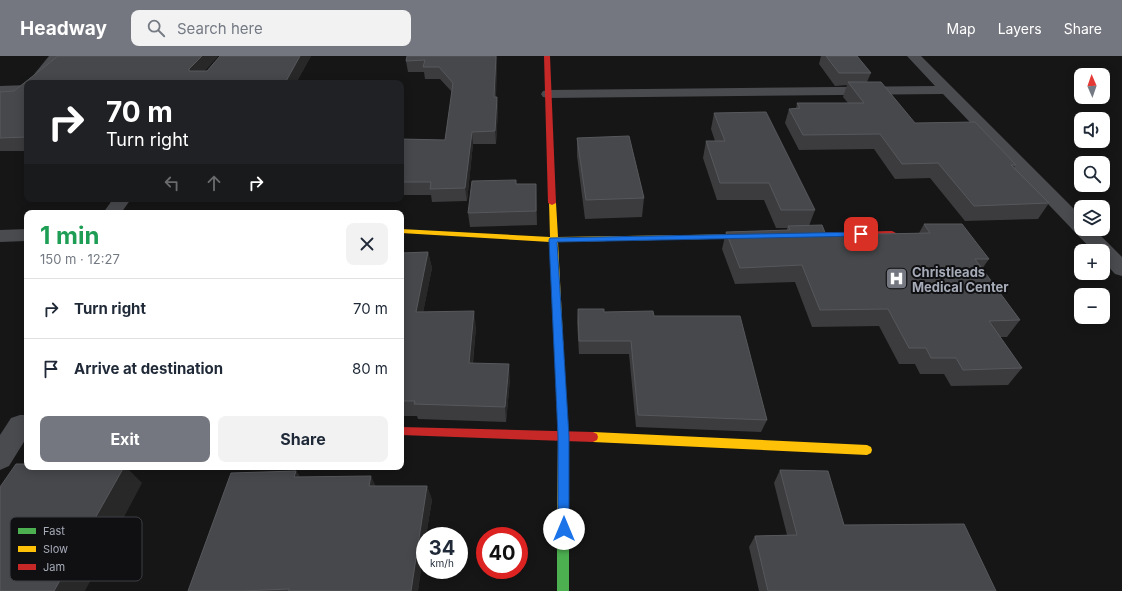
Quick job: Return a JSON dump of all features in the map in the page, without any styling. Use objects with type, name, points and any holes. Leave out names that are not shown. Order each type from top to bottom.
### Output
[{"type":"street","points":[[36,80],[56,56]]},
{"type":"street","points":[[547,56],[553,240],[564,436],[564,591]]},
{"type":"street","points":[[914,56],[1074,220]]},
{"type":"street","points":[[0,90],[24,90]]},
{"type":"street","points":[[548,94],[947,90]]},
{"type":"street","points":[[404,232],[553,240],[766,236]]},
{"type":"street","points":[[789,235],[892,233]]},
{"type":"street","points":[[0,236],[24,235]]},
{"type":"street","points":[[1090,236],[1122,269]]},
{"type":"street","points":[[0,458],[24,422]]},
{"type":"street","points":[[404,431],[564,436],[866,450]]},
{"type":"building","points":[[58,56],[202,56],[189,69],[189,71],[207,71],[220,56],[300,56],[287,80],[28,80]]},
{"type":"building","points":[[407,56],[496,56],[494,97],[497,97],[495,131],[472,132],[465,188],[430,189],[431,182],[404,182],[404,139],[445,140],[453,83],[439,67],[423,67],[425,60],[406,61]]},
{"type":"building","points":[[826,56],[857,56],[871,73],[839,73]]},
{"type":"building","points":[[848,82],[881,82],[915,123],[975,122],[1016,165],[1011,165],[1049,203],[974,206],[938,163],[902,164],[880,134],[803,135],[789,109],[800,108],[797,103],[864,103]]},
{"type":"building","points":[[24,83],[24,137],[0,138],[0,92],[14,91]]},
{"type":"building","points":[[766,112],[815,210],[781,210],[769,183],[720,183],[706,141],[725,141],[714,113]]},
{"type":"building","points":[[629,136],[644,198],[586,200],[577,138]]},
{"type":"building","points":[[516,180],[516,184],[536,184],[536,211],[468,213],[472,181]]},
{"type":"building","points":[[924,224],[962,224],[989,259],[975,259],[1020,320],[989,321],[1022,368],[963,370],[956,358],[931,358],[926,348],[909,348],[888,309],[820,310],[802,265],[740,268],[726,232],[790,230],[788,226],[822,225],[826,235],[930,233]]},
{"type":"building","points":[[428,252],[416,312],[474,311],[469,363],[509,364],[505,407],[414,404],[415,401],[404,401],[404,253]]},
{"type":"building","points":[[578,309],[604,309],[604,312],[653,311],[654,316],[740,316],[767,420],[638,415],[631,341],[579,341]]},
{"type":"building","points":[[16,464],[24,464],[24,470],[122,470],[96,517],[10,517],[10,581],[60,581],[54,591],[0,591],[0,487]]},
{"type":"building","points":[[780,470],[828,471],[844,525],[964,524],[996,591],[768,591],[755,536],[797,535]]},
{"type":"building","points":[[296,471],[294,477],[371,476],[369,486],[427,486],[421,527],[416,527],[416,558],[411,591],[289,591],[289,589],[188,591],[231,473]]},
{"type":"traffic: fast","points":[[563,529],[563,591]]},
{"type":"traffic: slow","points":[[552,203],[563,436],[563,529]]},
{"type":"traffic: slow","points":[[404,231],[553,240],[756,236]]},
{"type":"traffic: slow","points":[[593,437],[867,450]]},
{"type":"traffic: jam","points":[[547,56],[552,203]]},
{"type":"traffic: jam","points":[[796,235],[892,233]]},
{"type":"traffic: jam","points":[[404,431],[593,437]]},
{"type":"place","name":"Christleads Medical Center","points":[[896,279]]},
{"type":"route","points":[[564,529],[564,436],[553,240],[861,234]]}]
